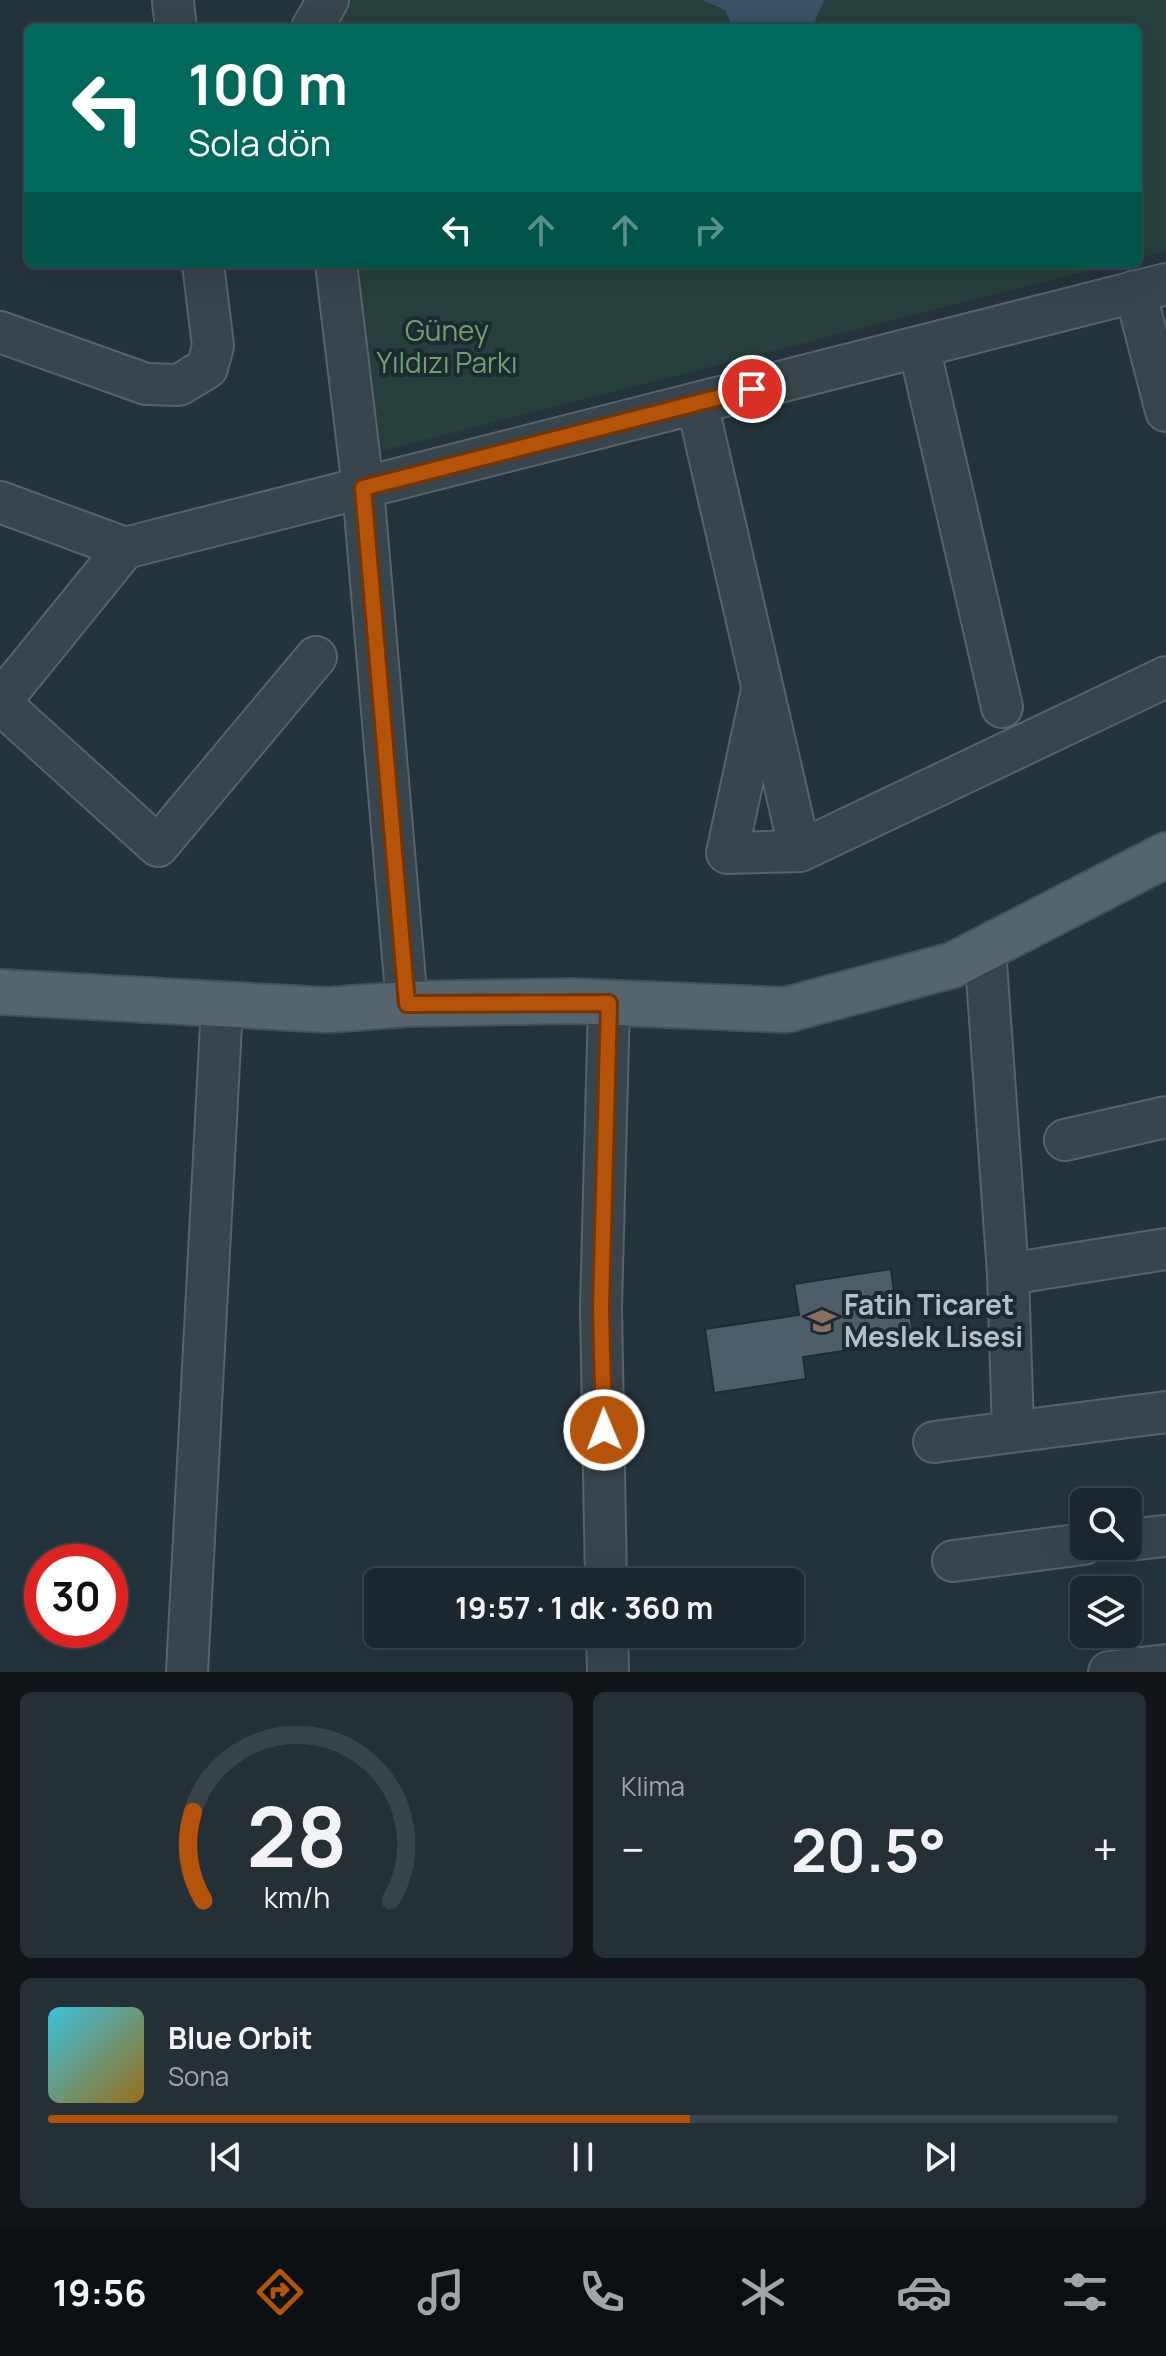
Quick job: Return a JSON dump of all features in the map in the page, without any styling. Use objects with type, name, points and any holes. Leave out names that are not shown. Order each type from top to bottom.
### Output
[{"type":"main road","points":[[0,992],[328,1010],[407,1004],[609,1003],[786,1010],[953,965],[1166,855]]},
{"type":"street","points":[[314,24],[328,0]]},
{"type":"street","points":[[0,332],[146,384],[179,385],[207,368],[213,346],[203,268]]},
{"type":"street","points":[[336,268],[363,488],[407,1004]]},
{"type":"street","points":[[0,502],[125,548],[1151,288],[1166,411]]},
{"type":"street","points":[[919,347],[1002,707],[949,781]]},
{"type":"street","points":[[697,403],[800,851]]},
{"type":"street","points":[[125,548],[0,702],[158,846],[316,657]]},
{"type":"street","points":[[762,690],[727,853],[800,851],[1166,677]]},
{"type":"street","points":[[1002,707],[1057,729]]},
{"type":"street","points":[[985,949],[1008,1274],[1013,1431]]},
{"type":"street","points":[[606,1568],[601,1308],[609,1003]]},
{"type":"street","points":[[187,1672],[222,1005]]},
{"type":"street","points":[[1065,1140],[1166,1117]]},
{"type":"street","points":[[1008,1274],[1166,1249]]},
{"type":"street","points":[[934,1442],[1166,1412]]},
{"type":"street","points":[[1142,1539],[1166,1536]]},
{"type":"street","points":[[953,1561],[1070,1546]]},
{"type":"street","points":[[607,1648],[608,1672]]},
{"type":"street","points":[[1109,1672],[1166,1665]]},
{"type":"green space","points":[[328,0],[1166,0],[1166,251],[1142,257],[1142,24],[314,24]]},
{"type":"green space","name":"Güney Yıldızı Parkı","points":[[345,268],[1097,268],[373,453]]},
{"type":"water","points":[[702,0],[824,0],[814,24],[732,24],[725,10]]},
{"type":"building","points":[[891,1269],[895,1301],[908,1299],[914,1340],[803,1357],[806,1379],[714,1393],[705,1329],[799,1315],[794,1284]]},
{"type":"place","name":"Fatih Ticaret Meslek Lisesi","points":[[822,1321]]},
{"type":"route","points":[[604,1430],[601,1308],[609,1003],[407,1004],[363,488],[752,389]]}]
